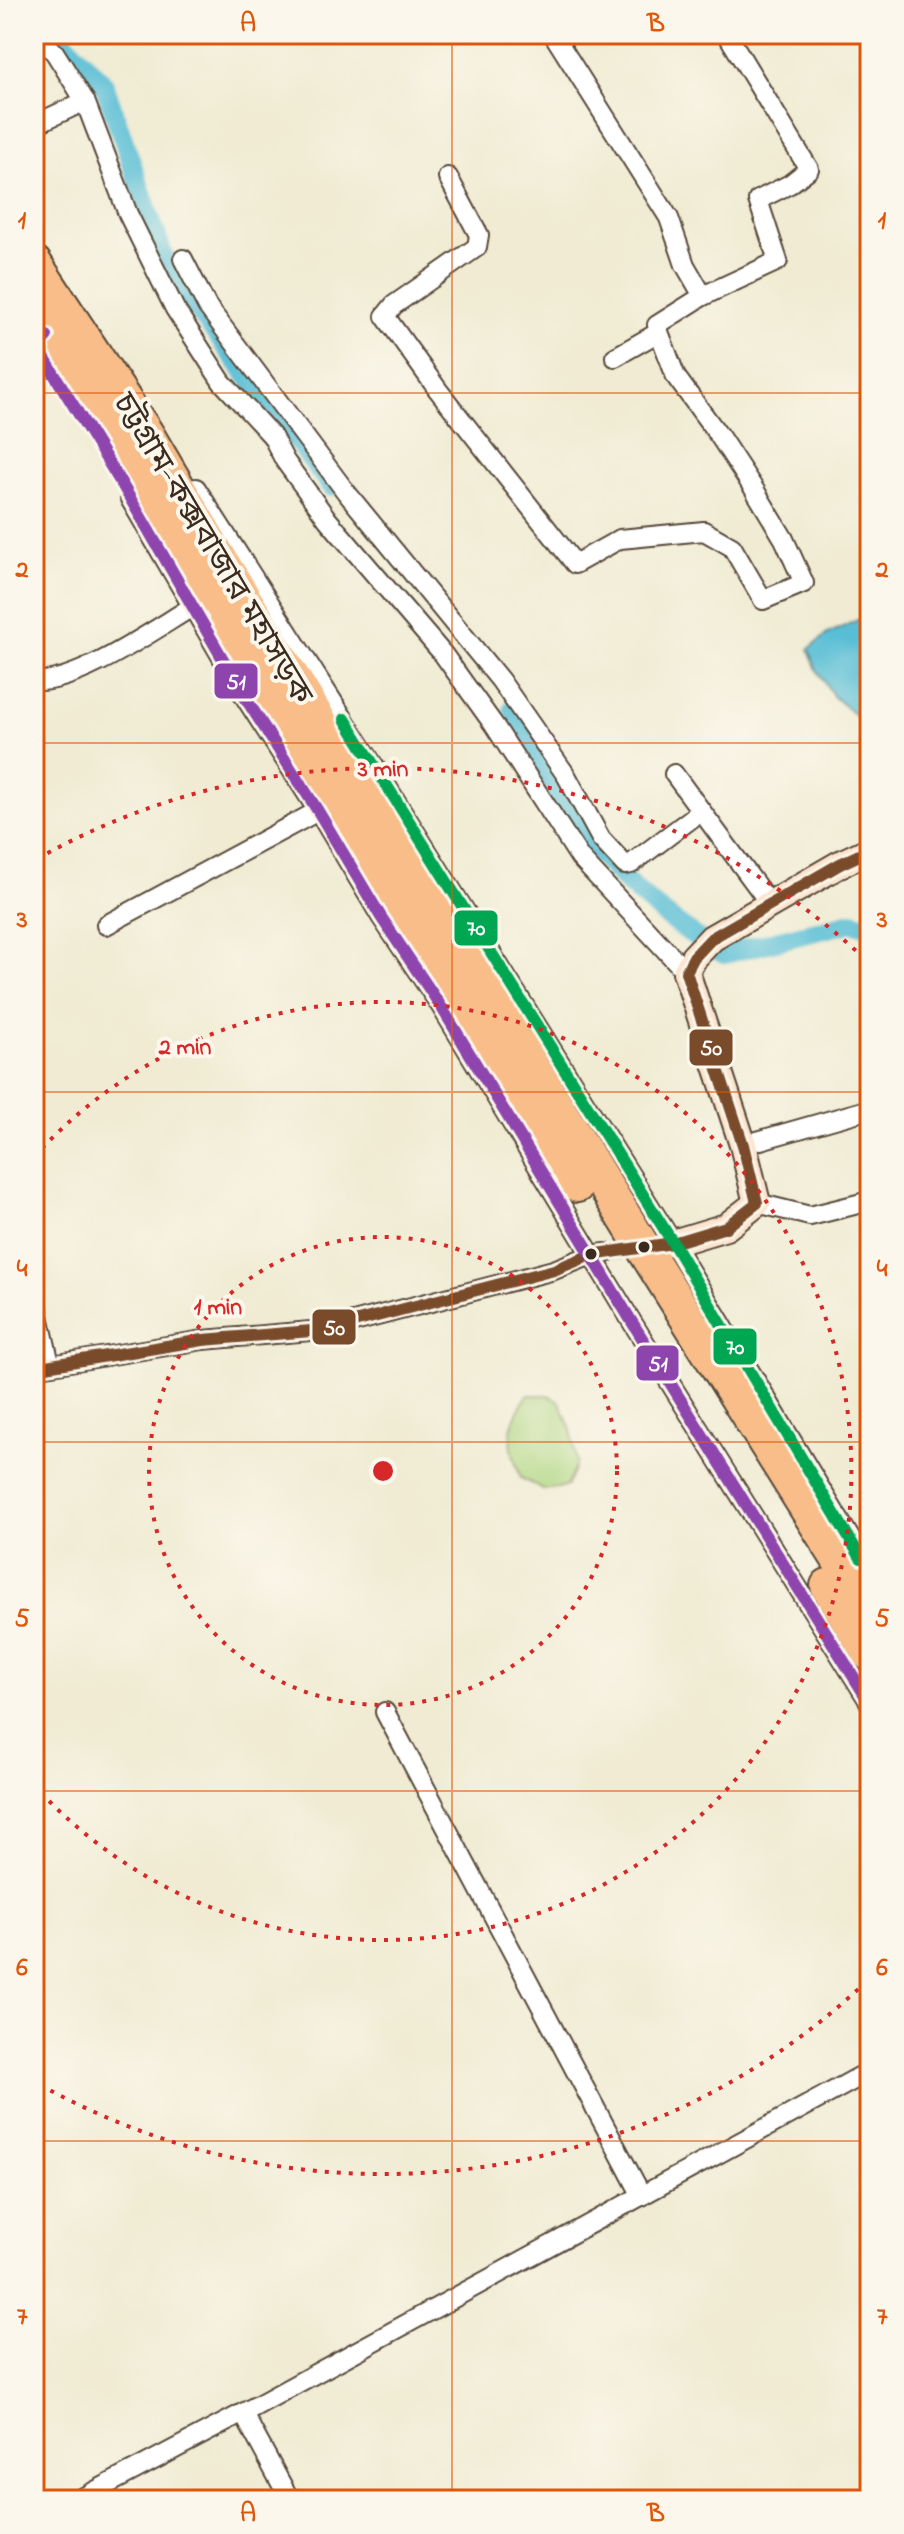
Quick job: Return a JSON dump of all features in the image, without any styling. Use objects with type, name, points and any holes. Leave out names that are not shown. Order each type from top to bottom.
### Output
[{"type":"highway","name":"চট্টগ্রাম-কক্সবাজার মহাসড়ক","points":[[34,263],[44,318],[206,593],[870,1654]]},
{"type":"highway","name":"চট্টগ্রাম-কক্সবাজার মহাসড়ক","points":[[44,318],[145,432],[646,1252],[870,1609]]},
{"type":"street","points":[[37,34],[55,53],[85,101],[128,214],[175,309],[222,382],[272,436],[285,461],[328,520],[443,654],[494,725],[580,858],[690,964],[757,1203]]},
{"type":"street","points":[[553,34],[669,218],[685,265],[703,296]]},
{"type":"street","points":[[448,177],[475,225],[479,235],[477,247],[394,305],[385,316],[438,390],[575,564],[620,539],[704,531],[732,547],[763,600],[804,583],[784,539],[754,489],[676,377],[657,325],[703,296],[778,261],[758,200],[790,184],[809,169],[727,34]]},
{"type":"street","points":[[34,125],[85,101]]},
{"type":"street","points":[[183,259],[207,306],[346,492],[500,680],[566,775],[601,839],[625,865],[631,864],[700,812]]},
{"type":"street","points":[[44,318],[40,343],[43,356],[123,486],[246,699],[381,917],[598,1254],[803,1598],[870,1703]]},
{"type":"street","points":[[615,357],[659,332]]},
{"type":"street","points":[[169,474],[198,489],[351,728],[665,1245],[870,1571]]},
{"type":"street","points":[[34,681],[41,682],[78,671],[192,607]]},
{"type":"street","points":[[674,774],[770,904]]},
{"type":"street","points":[[106,925],[318,811]]},
{"type":"street","points":[[690,964],[712,938],[870,850]]},
{"type":"street","points":[[743,1145],[870,1109]]},
{"type":"street","points":[[757,1203],[810,1216],[870,1201]]},
{"type":"street","points":[[665,1245],[726,1227],[757,1203]]},
{"type":"street","points":[[34,1294],[42,1366],[203,1340],[323,1330],[554,1270],[598,1254]]},
{"type":"street","points":[[385,1712],[642,2196]]},
{"type":"street","points":[[78,2500],[870,2071]]},
{"type":"street","points":[[243,2413],[290,2500]]},
{"type":"green space","points":[[528,1395],[548,1395],[560,1402],[571,1430],[577,1462],[567,1486],[544,1490],[521,1478],[511,1435],[515,1417]]},
{"type":"water","points":[[864,617],[870,620],[870,728],[834,697],[817,670],[809,649],[827,634]]},
{"type":"waterway","points":[[57,34],[104,84],[169,272],[331,486]]},
{"type":"waterway","points":[[513,709],[559,797],[591,844],[653,906],[700,940],[724,954],[852,922],[870,927]]},
{"type":"tunnel","points":[[606,1253],[650,1247]]},
{"type":"transit line","name":"51","points":[[47,336],[40,343],[43,356],[123,486],[246,699],[381,917],[442,1008],[632,1322],[870,1703]]},
{"type":"transit line","name":"70","points":[[345,719],[673,1243],[861,1558]]},
{"type":"transit line","name":"50","points":[[34,1368],[203,1340],[323,1330],[554,1270],[591,1255],[673,1243],[726,1227],[757,1203],[743,1145],[686,972],[694,957],[712,938],[870,850]]}]
